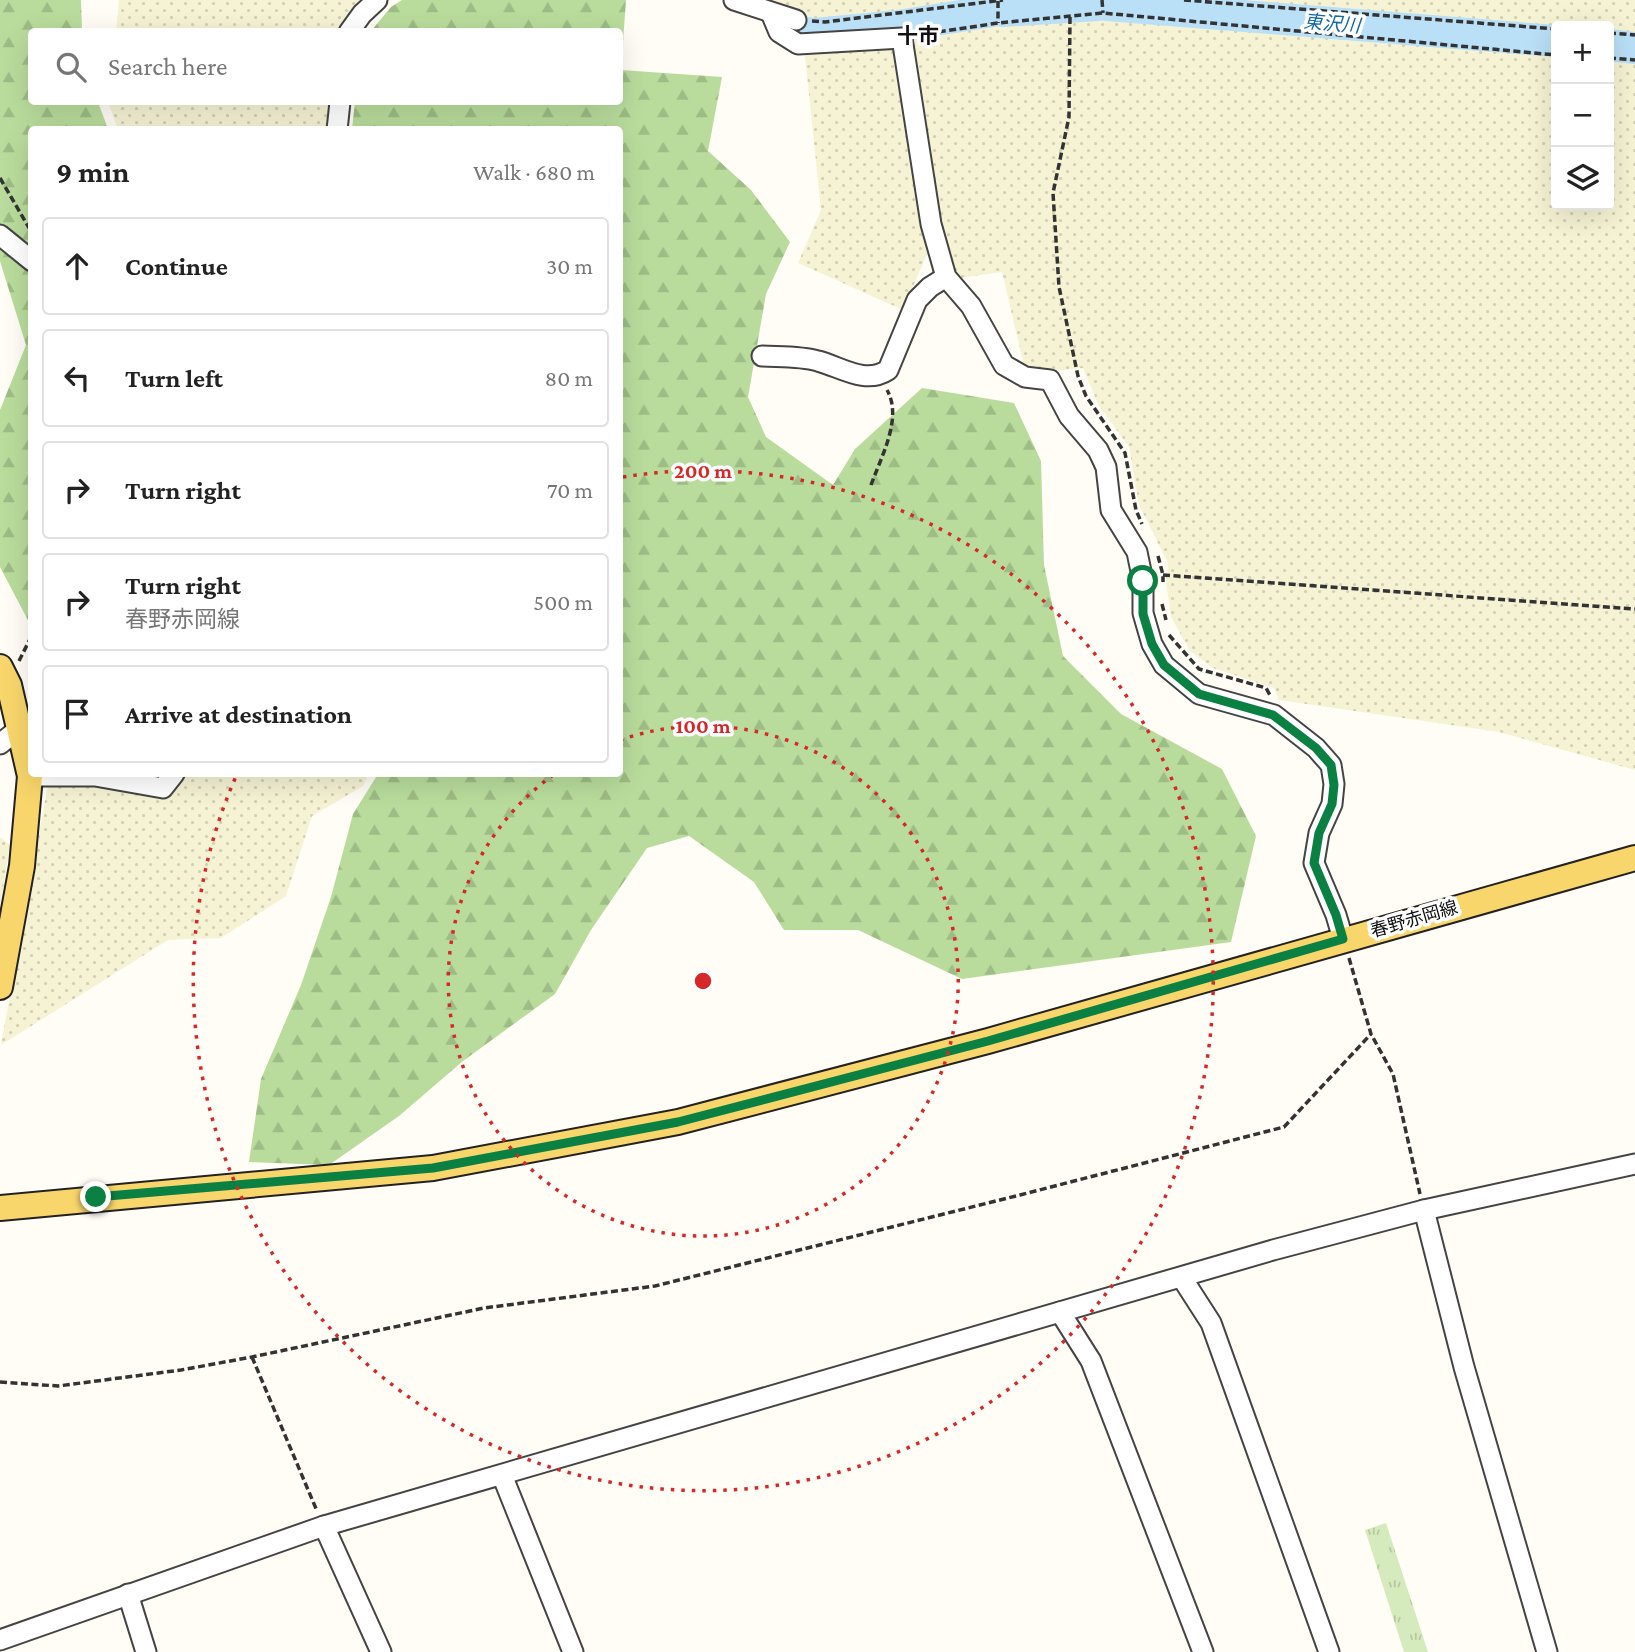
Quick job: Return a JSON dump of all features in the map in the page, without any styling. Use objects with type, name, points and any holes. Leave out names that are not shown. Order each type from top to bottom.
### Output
[{"type":"main road","points":[[0,667],[9,685],[28,766]]},
{"type":"main road","points":[[0,987],[22,866],[30,777]]},
{"type":"main road","name":"春野赤岡線","points":[[0,1208],[433,1168],[678,1122],[988,1041],[1635,858]]},
{"type":"street","points":[[352,28],[377,0]]},
{"type":"street","points":[[735,0],[796,20]]},
{"type":"street","points":[[771,13],[779,32],[798,44],[902,38],[931,224],[946,277],[971,306],[1004,365],[1025,377],[1050,380],[1069,416],[1098,450],[1106,467],[1111,510],[1137,552],[1143,581],[1143,614],[1152,644],[1164,665],[1199,694],[1273,715],[1316,748],[1331,765],[1334,785],[1332,804],[1319,833],[1314,863],[1343,939]]},
{"type":"street","points":[[337,126],[340,105]]},
{"type":"street","points":[[0,235],[28,258]]},
{"type":"street","points":[[762,356],[817,360],[850,374],[878,376],[888,370],[918,300],[930,286],[946,277]]},
{"type":"street","points":[[0,744],[20,728]]},
{"type":"street","points":[[101,777],[163,788],[172,777]]},
{"type":"street","points":[[0,1640],[324,1525],[1273,1250],[1424,1210],[1635,1164]]},
{"type":"street","points":[[1424,1210],[1464,1367],[1547,1652]]},
{"type":"street","points":[[1182,1278],[1211,1323],[1329,1652]]},
{"type":"street","points":[[1060,1312],[1091,1360],[1203,1652]]},
{"type":"street","points":[[502,1475],[573,1652]]},
{"type":"street","points":[[324,1525],[381,1652]]},
{"type":"street","points":[[128,1594],[146,1652]]},
{"type":"path","points":[[998,0],[998,23]]},
{"type":"path","points":[[796,20],[825,22],[1003,0]]},
{"type":"path","points":[[1102,0],[1103,13]]},
{"type":"path","points":[[1184,0],[1551,29]]},
{"type":"path","points":[[902,38],[998,23],[1103,13],[1551,55]]},
{"type":"path","points":[[1070,17],[1069,117],[1053,193],[1059,286],[1078,376],[1086,396],[1125,453],[1136,510],[1146,531]]},
{"type":"path","points":[[1614,34],[1635,36]]},
{"type":"path","points":[[1614,58],[1635,60]]},
{"type":"path","points":[[0,178],[28,226]]},
{"type":"path","points":[[872,485],[890,431],[893,411],[892,400],[878,376]]},
{"type":"path","points":[[1156,553],[1163,575],[1162,587]]},
{"type":"path","points":[[1163,575],[1635,609]]},
{"type":"path","points":[[1161,599],[1166,622]]},
{"type":"path","points":[[1168,634],[1199,669],[1266,688],[1274,702],[1273,715]]},
{"type":"path","points":[[1343,939],[1371,1034],[1393,1074],[1424,1210]]},
{"type":"path","points":[[0,1381],[58,1386],[181,1370],[484,1308],[656,1286],[1284,1127],[1371,1034]]},
{"type":"path","points":[[252,1357],[324,1525]]},
{"type":"shaded area","points":[[119,0],[366,0],[346,28],[116,28]]},
{"type":"shaded area","points":[[757,0],[1635,0],[1635,770],[1499,732],[1279,700],[1274,688],[1213,668],[1190,651],[1171,617],[1166,582],[1168,563],[1139,505],[1129,447],[1098,404],[1083,368],[1026,374],[1002,272],[952,279],[946,250],[927,254],[903,310],[798,263],[821,210],[801,17]]},
{"type":"shaded area","points":[[109,105],[333,105],[330,126],[117,126]]},
{"type":"shaded area","points":[[86,777],[368,777],[363,786],[312,816],[286,896],[221,938],[168,940],[1,1045],[48,784]]},
{"type":"shaded area","points":[[0,837],[10,845],[0,908]]},
{"type":"green space","points":[[0,0],[81,0],[82,28],[28,28],[28,105],[99,105],[107,126],[28,126],[28,620],[0,567],[0,410],[26,345],[0,261]]},
{"type":"green space","points":[[402,0],[626,0],[623,42],[623,28],[374,28],[391,7]]},
{"type":"green space","points":[[623,70],[722,77],[708,151],[751,190],[790,242],[766,294],[748,397],[766,437],[833,485],[855,449],[922,388],[1014,403],[1041,461],[1044,565],[1063,656],[1121,714],[1222,769],[1256,836],[1231,942],[962,979],[858,930],[784,930],[754,882],[689,836],[647,848],[591,930],[555,994],[463,1061],[399,1116],[329,1165],[249,1162],[261,1079],[301,985],[331,897],[353,814],[376,777],[623,777],[623,126],[352,126],[355,105],[623,105]]},
{"type":"green space","points":[[1386,1523],[1428,1652],[1404,1652],[1365,1530]]},
{"type":"waterway","name":"東沢川","points":[[1003,11],[1098,5]]},
{"type":"waterway","name":"東沢川","points":[[1107,5],[1551,41]]},
{"type":"waterway","name":"東沢川","points":[[788,30],[815,34],[898,26],[992,11]]},
{"type":"waterway","name":"東沢川","points":[[1614,46],[1635,48]]},
{"type":"district","name":"十市","points":[[918,36]]},
{"type":"route","points":[[96,1197],[433,1168],[678,1122],[988,1041],[1343,939],[1314,863],[1319,833],[1332,804],[1334,785],[1331,765],[1316,748],[1273,715],[1199,694],[1164,665],[1152,644],[1143,614],[1143,581]]}]
